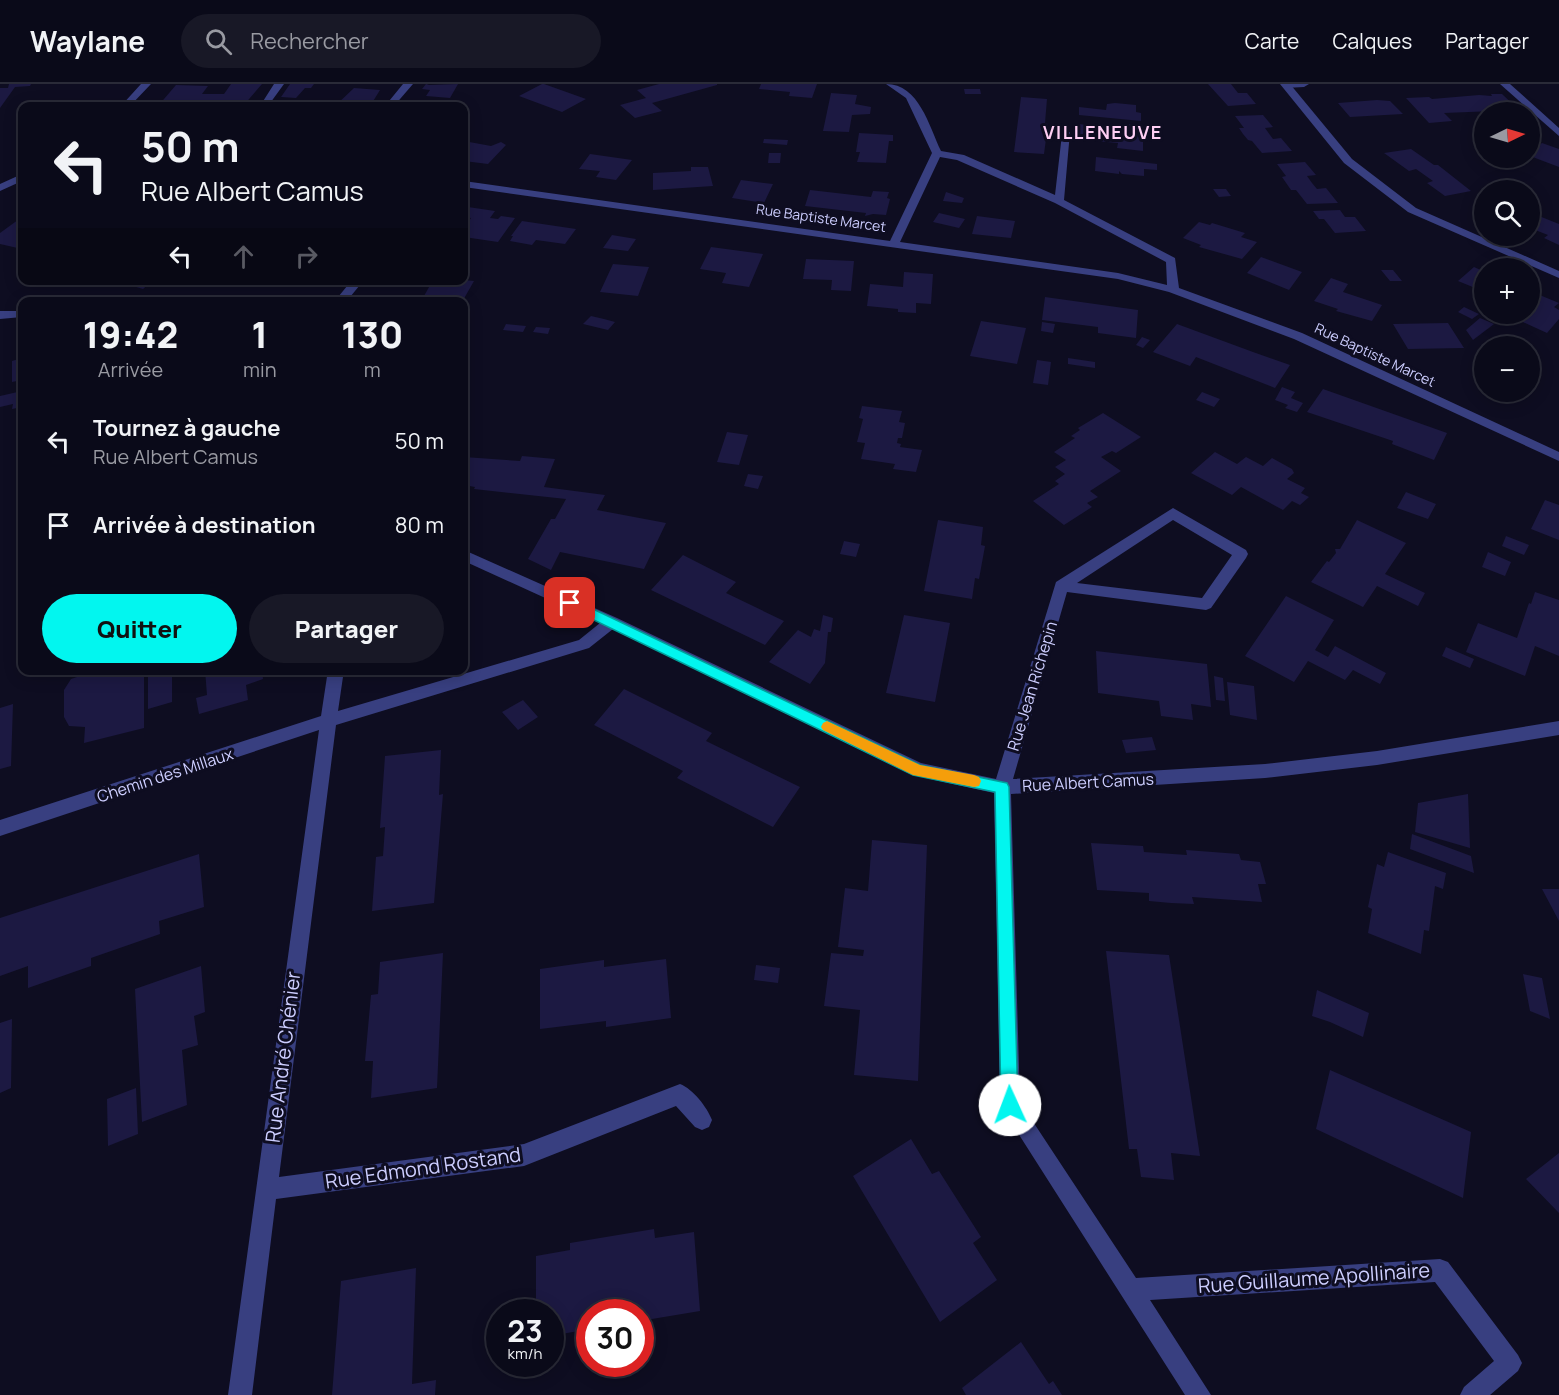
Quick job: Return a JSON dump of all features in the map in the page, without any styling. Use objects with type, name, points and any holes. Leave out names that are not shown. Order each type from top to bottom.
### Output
[{"type":"street","points":[[129,102],[146,84]]},
{"type":"street","points":[[267,102],[279,84]]},
{"type":"street","points":[[392,102],[408,84]]},
{"type":"street","points":[[891,84],[910,96],[938,153]]},
{"type":"street","points":[[1285,84],[1304,84]]},
{"type":"street","points":[[1285,84],[1348,161],[1412,210],[1559,274]]},
{"type":"street","points":[[1505,84],[1559,133]]},
{"type":"street","points":[[1059,201],[1067,134]]},
{"type":"street","points":[[938,153],[960,157],[1059,201],[1171,260],[1173,290]]},
{"type":"street","points":[[894,243],[938,153]]},
{"type":"street","points":[[0,188],[18,179]]},
{"type":"street","name":"Rue Baptiste Marcet","points":[[468,185],[1118,276],[1173,290],[1298,336],[1559,457]]},
{"type":"street","points":[[343,297],[354,285]]},
{"type":"street","points":[[0,315],[18,314]]},
{"type":"street","points":[[1173,513],[1241,554],[1206,604],[1062,586],[1173,513]]},
{"type":"street","name":"Rue Albert Camus","points":[[468,557],[612,622],[918,770],[1002,787],[1265,771],[1377,758],[1559,728]]},
{"type":"street","name":"Rue Jean Richepin","points":[[1002,787],[1062,586]]},
{"type":"street","points":[[335,675],[330,720],[584,644],[612,622]]},
{"type":"street","name":"Chemin des Millaux","points":[[0,828],[330,720]]},
{"type":"street","name":"Rue André Chénier","points":[[240,1395],[321,768],[330,720]]},
{"type":"street","points":[[1002,787],[1010,1105],[1198,1395]]},
{"type":"street","name":"Rue Edmond Rostand","points":[[266,1190],[524,1155],[680,1094],[702,1120]]},
{"type":"street","name":"Rue Guillaume Apollinaire","points":[[1130,1290],[1440,1270],[1510,1363],[1472,1395]]},
{"type":"building","points":[[9,84],[31,84],[15,87],[0,108],[0,88],[8,88]]},
{"type":"building","points":[[231,84],[262,84],[246,102],[161,102],[176,85],[208,86],[202,94],[224,94]]},
{"type":"building","points":[[290,84],[314,84],[311,88],[305,88],[296,98],[281,97]]},
{"type":"building","points":[[426,84],[458,84],[450,98],[426,96],[430,90],[422,89]]},
{"type":"building","points":[[542,84],[586,99],[562,112],[519,96]]},
{"type":"building","points":[[659,84],[717,85],[652,103],[662,111],[635,118],[620,105],[646,98],[637,90]]},
{"type":"building","points":[[761,84],[817,84],[812,98],[789,96],[790,92],[759,89]]},
{"type":"building","points":[[1208,84],[1231,84],[1238,93],[1247,93],[1256,104],[1228,106]]},
{"type":"building","points":[[354,88],[380,90],[373,102],[339,102]]},
{"type":"building","points":[[964,89],[980,89],[981,94],[965,94]]},
{"type":"building","points":[[831,93],[857,95],[855,104],[871,107],[870,114],[852,115],[849,132],[823,131]]},
{"type":"building","points":[[1491,94],[1502,94],[1510,102],[1474,102],[1474,112],[1444,113],[1452,121],[1429,123],[1406,98],[1429,97],[1432,99],[1492,96]]},
{"type":"building","points":[[1021,97],[1047,99],[1045,123],[1048,124],[1044,154],[1014,152]]},
{"type":"building","points":[[1390,101],[1403,114],[1350,117],[1338,103]]},
{"type":"building","points":[[1107,104],[1136,105],[1136,112],[1141,113],[1141,121],[1079,115],[1079,107],[1106,110]]},
{"type":"building","points":[[1263,115],[1273,127],[1265,128],[1273,139],[1281,138],[1292,151],[1262,153],[1243,134],[1239,128],[1244,128],[1235,116]]},
{"type":"building","points":[[1079,124],[1123,130],[1123,127],[1128,128],[1128,124],[1143,125],[1143,151],[1117,148],[1118,143],[1095,141],[1096,134],[1078,135]]},
{"type":"building","points":[[859,133],[893,135],[893,141],[889,141],[886,163],[857,162],[860,152],[856,152]]},
{"type":"building","points":[[764,139],[788,140],[787,145],[763,143]]},
{"type":"building","points":[[468,142],[491,146],[501,142],[506,145],[488,164],[468,162]]},
{"type":"building","points":[[1542,143],[1559,149],[1559,167],[1540,160],[1540,144]]},
{"type":"building","points":[[1411,149],[1434,165],[1438,165],[1471,191],[1445,196],[1427,183],[1433,181],[1416,169],[1409,171],[1384,153]]},
{"type":"building","points":[[769,153],[781,153],[780,163],[768,163]]},
{"type":"building","points":[[590,154],[632,160],[616,180],[596,177],[600,171],[579,169]]},
{"type":"building","points":[[1096,157],[1157,164],[1157,170],[1144,169],[1144,176],[1122,174],[1119,171],[1119,174],[1095,171]]},
{"type":"building","points":[[1305,162],[1316,175],[1307,176],[1312,183],[1317,189],[1326,188],[1338,203],[1307,204],[1296,190],[1291,190],[1282,177],[1286,176],[1277,164]]},
{"type":"building","points":[[691,167],[708,167],[713,186],[653,190],[653,173],[691,171]]},
{"type":"building","points":[[741,180],[773,184],[764,203],[732,198]]},
{"type":"building","points":[[1213,189],[1226,189],[1231,196],[1219,197]]},
{"type":"building","points":[[810,190],[871,197],[873,191],[889,192],[887,198],[890,199],[886,215],[865,216],[866,213],[805,206]]},
{"type":"building","points":[[946,192],[964,198],[962,203],[943,201]]},
{"type":"building","points":[[468,207],[495,211],[490,218],[498,219],[501,216],[515,218],[498,242],[468,238],[468,222],[471,218],[468,218]]},
{"type":"building","points":[[1340,210],[1345,217],[1355,217],[1366,231],[1335,233],[1324,219],[1319,219],[1313,211]]},
{"type":"building","points":[[939,213],[965,219],[959,228],[933,222]]},
{"type":"building","points":[[977,216],[1015,221],[1011,238],[972,234]]},
{"type":"building","points":[[1540,216],[1559,224],[1559,245],[1544,238],[1548,235],[1540,232]]},
{"type":"building","points":[[18,220],[18,248],[0,244],[0,233]]},
{"type":"building","points":[[522,221],[576,229],[565,244],[536,240],[532,245],[510,241]]},
{"type":"building","points":[[1199,222],[1210,225],[1212,223],[1245,233],[1241,237],[1257,242],[1242,259],[1199,247],[1201,245],[1183,238]]},
{"type":"building","points":[[612,235],[636,239],[628,251],[603,248]]},
{"type":"building","points":[[711,247],[763,254],[749,287],[722,283],[726,273],[700,269]]},
{"type":"building","points":[[1261,257],[1302,272],[1289,290],[1247,273]]},
{"type":"building","points":[[806,259],[854,261],[851,291],[831,290],[832,280],[803,279]]},
{"type":"building","points":[[613,264],[649,267],[638,296],[600,292]]},
{"type":"building","points":[[1474,267],[1474,288],[1458,281]]},
{"type":"building","points":[[1381,270],[1393,270],[1402,281],[1390,281]]},
{"type":"building","points":[[904,272],[933,274],[931,304],[916,303],[916,313],[867,306],[870,284],[903,287]]},
{"type":"building","points":[[1331,278],[1348,284],[1343,292],[1382,305],[1372,321],[1336,311],[1338,309],[1314,301]]},
{"type":"building","points":[[468,280],[474,281],[465,297],[424,296],[430,285],[468,285]]},
{"type":"building","points":[[130,285],[147,285],[143,289]]},
{"type":"building","points":[[1540,295],[1559,303],[1554,307],[1559,310],[1559,319],[1547,333],[1527,324],[1540,324]]},
{"type":"building","points":[[1045,297],[1138,310],[1136,338],[1098,333],[1098,327],[1042,320]]},
{"type":"building","points":[[1464,307],[1474,312],[1474,318],[1472,319],[1458,312]]},
{"type":"building","points":[[591,316],[615,322],[608,330],[583,324]]},
{"type":"building","points":[[981,321],[1026,328],[1017,364],[970,356]]},
{"type":"building","points":[[1042,322],[1055,324],[1053,333],[1041,331]]},
{"type":"building","points":[[1448,323],[1464,348],[1408,349],[1393,324]]},
{"type":"building","points":[[1474,323],[1494,324],[1478,336],[1474,336],[1473,340],[1466,330]]},
{"type":"building","points":[[506,324],[526,326],[523,332],[503,330]]},
{"type":"building","points":[[1177,324],[1290,365],[1275,388],[1196,357],[1190,366],[1153,352]]},
{"type":"building","points":[[536,327],[550,328],[548,334],[533,332]]},
{"type":"building","points":[[1142,337],[1150,340],[1143,348],[1136,345]]},
{"type":"building","points":[[1068,358],[1095,362],[1095,368],[1068,364]]},
{"type":"building","points":[[18,359],[18,381],[12,382],[12,361]]},
{"type":"building","points":[[1037,360],[1051,362],[1048,385],[1033,383]]},
{"type":"building","points":[[1282,387],[1295,392],[1291,398],[1303,403],[1297,412],[1285,408],[1288,405],[1275,400]]},
{"type":"building","points":[[1323,389],[1447,433],[1434,460],[1392,444],[1393,441],[1307,412]]},
{"type":"building","points":[[18,392],[18,408],[12,409],[13,404],[0,407],[0,396]]},
{"type":"building","points":[[1202,392],[1220,399],[1214,407],[1196,400]]},
{"type":"building","points":[[862,406],[902,411],[899,422],[905,423],[902,438],[898,438],[897,443],[901,444],[900,447],[922,450],[916,472],[893,469],[895,464],[861,459],[865,443],[857,442],[863,419],[859,418]]},
{"type":"building","points":[[1103,413],[1141,437],[1116,453],[1112,451],[1101,457],[1121,471],[1090,491],[1098,497],[1087,503],[1092,507],[1064,525],[1033,501],[1059,484],[1055,481],[1065,474],[1055,467],[1066,460],[1054,452],[1075,438],[1071,436],[1080,430],[1078,428]]},
{"type":"building","points":[[727,432],[748,435],[739,465],[717,462]]},
{"type":"building","points":[[1215,452],[1237,464],[1246,457],[1263,466],[1272,458],[1292,469],[1294,473],[1287,479],[1305,488],[1301,493],[1309,497],[1300,505],[1292,501],[1283,510],[1241,487],[1232,495],[1191,473]]},
{"type":"building","points":[[522,456],[555,459],[544,487],[605,495],[597,510],[666,523],[644,569],[560,552],[551,570],[528,559],[551,519],[555,519],[566,499],[474,489],[475,487],[468,486],[468,457],[520,461]]},
{"type":"building","points":[[748,474],[763,476],[758,489],[744,486]]},
{"type":"building","points":[[1406,492],[1436,504],[1428,519],[1397,508]]},
{"type":"building","points":[[1545,500],[1559,505],[1559,540],[1531,529]]},
{"type":"building","points":[[938,520],[983,527],[981,545],[985,546],[979,579],[975,578],[972,599],[924,591]]},
{"type":"building","points":[[1357,520],[1406,543],[1385,574],[1425,593],[1418,606],[1377,586],[1363,607],[1311,582],[1336,553],[1335,549],[1340,549]]},
{"type":"building","points":[[1506,536],[1529,545],[1524,555],[1502,546]]},
{"type":"building","points":[[844,541],[860,544],[856,557],[840,554]]},
{"type":"building","points":[[1488,552],[1511,562],[1505,576],[1482,567]]},
{"type":"building","points":[[683,555],[736,582],[726,593],[784,621],[765,645],[651,590]]},
{"type":"building","points":[[1535,592],[1559,600],[1559,656],[1535,646],[1525,676],[1466,652],[1478,623],[1517,638]]},
{"type":"building","points":[[1286,596],[1334,620],[1315,650],[1328,657],[1335,646],[1386,673],[1380,684],[1353,670],[1345,680],[1308,661],[1294,682],[1245,656]]},
{"type":"building","points":[[823,615],[833,618],[831,632],[828,632],[825,663],[810,684],[769,662],[798,630],[811,637],[814,629],[820,631]]},
{"type":"building","points":[[904,615],[950,623],[935,702],[886,693]]},
{"type":"building","points":[[1446,647],[1474,659],[1470,668],[1442,656]]},
{"type":"building","points":[[1096,651],[1207,664],[1211,707],[1191,704],[1193,720],[1161,716],[1159,701],[1098,693]]},
{"type":"building","points":[[83,675],[144,675],[144,728],[84,743],[85,727],[69,726],[64,717],[64,690],[71,679]]},
{"type":"building","points":[[172,675],[172,702],[148,709],[148,676]]},
{"type":"building","points":[[205,675],[263,675],[263,679],[246,685],[248,700],[199,714],[196,698],[207,695]]},
{"type":"building","points":[[1214,676],[1223,678],[1225,701],[1216,700]]},
{"type":"building","points":[[1227,682],[1254,686],[1257,720],[1230,715]]},
{"type":"building","points":[[624,689],[712,733],[706,741],[800,787],[773,827],[677,778],[683,771],[594,725]]},
{"type":"building","points":[[523,700],[538,717],[518,730],[502,712]]},
{"type":"building","points":[[13,704],[11,766],[0,769],[0,708]]},
{"type":"building","points":[[1152,737],[1156,750],[1126,753],[1122,740]]},
{"type":"building","points":[[441,750],[439,795],[443,794],[434,903],[372,911],[376,857],[383,856],[385,827],[380,828],[385,756]]},
{"type":"building","points":[[1468,794],[1470,848],[1415,832],[1418,803]]},
{"type":"building","points":[[1412,834],[1471,856],[1474,873],[1410,849]]},
{"type":"building","points":[[872,840],[927,845],[918,1081],[854,1075],[860,1010],[824,1006],[831,953],[863,956],[864,950],[838,947],[845,888],[868,891]]},
{"type":"building","points":[[1091,843],[1143,846],[1144,852],[1187,855],[1186,850],[1239,854],[1241,860],[1260,862],[1266,884],[1258,884],[1262,902],[1192,897],[1194,904],[1171,903],[1149,901],[1149,893],[1097,890]]},
{"type":"building","points":[[1388,852],[1446,873],[1443,889],[1435,886],[1429,931],[1424,930],[1421,954],[1368,933],[1372,909],[1368,907],[1377,864],[1384,867]]},
{"type":"building","points":[[199,854],[204,907],[159,921],[160,934],[91,958],[91,966],[28,988],[28,966],[0,976],[0,918]]},
{"type":"building","points":[[1542,889],[1559,889],[1559,921]]},
{"type":"building","points":[[1106,951],[1169,955],[1200,1156],[1171,1153],[1174,1180],[1141,1177],[1137,1149],[1129,1149]]},
{"type":"building","points":[[443,953],[437,1088],[371,1098],[373,1061],[365,1061],[371,995],[378,994],[380,962]]},
{"type":"building","points":[[666,959],[671,1018],[606,1027],[606,1021],[540,1029],[540,969],[604,960],[604,967]]},
{"type":"building","points":[[756,965],[780,968],[778,983],[754,980]]},
{"type":"building","points":[[201,966],[205,1012],[194,1016],[198,1045],[182,1050],[187,1105],[142,1122],[135,989]]},
{"type":"building","points":[[1523,974],[1542,978],[1550,1019],[1530,1011]]},
{"type":"building","points":[[1317,990],[1369,1013],[1363,1037],[1312,1016]]},
{"type":"building","points":[[12,1019],[11,1088],[0,1093],[0,1023]]},
{"type":"building","points":[[1330,1070],[1471,1132],[1463,1198],[1316,1129]]},
{"type":"building","points":[[136,1088],[138,1134],[108,1146],[107,1099]]},
{"type":"building","points":[[911,1139],[932,1174],[939,1171],[981,1237],[973,1243],[997,1280],[940,1322],[853,1176]]},
{"type":"building","points":[[1559,1153],[1559,1213],[1526,1179]]},
{"type":"building","points":[[654,1229],[655,1238],[694,1232],[700,1311],[654,1319],[654,1299],[576,1299],[576,1331],[564,1334],[564,1299],[536,1299],[536,1256],[570,1250],[570,1243]]},
{"type":"building","points":[[416,1268],[412,1384],[436,1380],[435,1395],[332,1395],[341,1281]]},
{"type":"building","points":[[1021,1342],[1049,1384],[1053,1381],[1062,1395],[966,1395],[962,1388]]},
{"type":"slow traffic","points":[[827,727],[918,770],[974,781]]},
{"type":"district","name":"VILLENEUVE","points":[[1103,133]]},
{"type":"route","points":[[570,603],[918,770],[1002,787],[1010,1105]]}]
